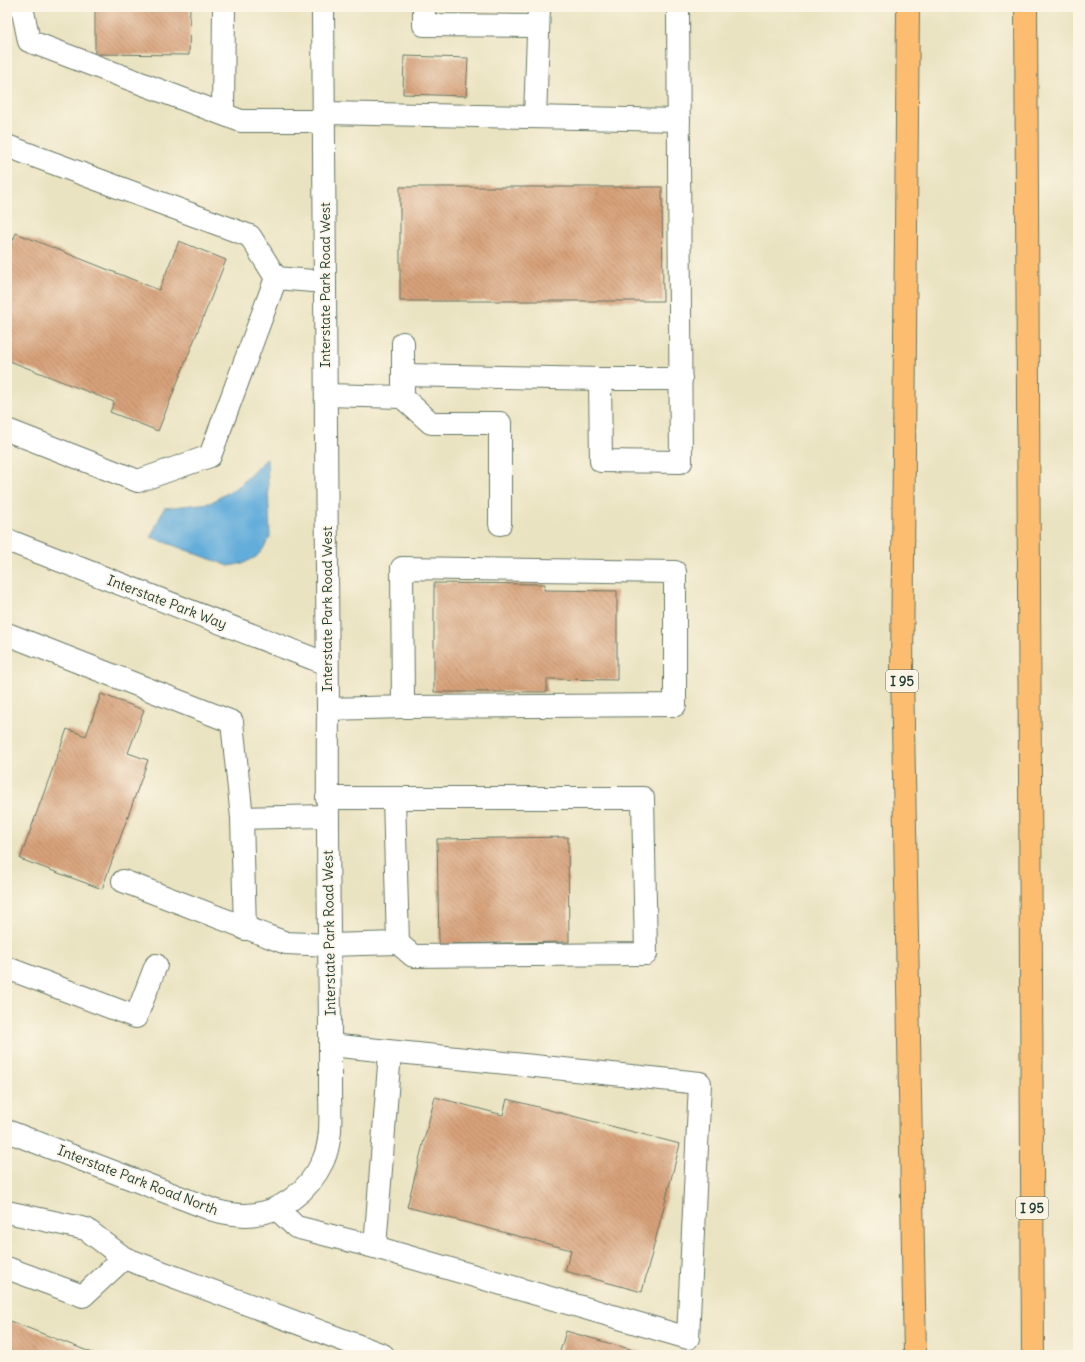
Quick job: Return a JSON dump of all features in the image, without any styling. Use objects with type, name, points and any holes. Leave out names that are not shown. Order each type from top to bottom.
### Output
[{"type":"highway","name":"I 95","points":[[908,7],[902,672],[915,1355]]},
{"type":"highway","name":"I 95","points":[[1026,7],[1033,1355]]},
{"type":"street","points":[[22,7],[29,41],[241,121],[324,117],[535,116],[679,120]]},
{"type":"street","points":[[223,113],[224,7]]},
{"type":"street","name":"Interstate Park Road West","points":[[284,1203],[305,1188],[316,1175],[328,1144],[330,1126],[323,7]]},
{"type":"street","points":[[424,7],[424,25],[538,17],[535,116]]},
{"type":"street","points":[[600,379],[601,461],[681,462],[678,7]]},
{"type":"street","points":[[7,146],[250,236],[276,278]]},
{"type":"street","points":[[276,278],[325,282]]},
{"type":"street","points":[[7,430],[138,481],[210,456],[276,278]]},
{"type":"street","points":[[402,397],[403,343]]},
{"type":"street","points":[[403,375],[681,379]]},
{"type":"street","points":[[326,395],[402,397],[431,422],[500,423],[500,524]]},
{"type":"street","name":"Interstate Park Way","points":[[8,544],[327,664]]},
{"type":"street","points":[[328,709],[675,705],[675,572],[402,568],[403,707]]},
{"type":"street","points":[[7,634],[232,722],[242,818],[245,929]]},
{"type":"street","points":[[123,881],[245,929],[286,943],[329,945],[398,943],[413,956],[646,954],[643,798],[394,798],[242,818]]},
{"type":"street","points":[[394,798],[398,943]]},
{"type":"street","points":[[7,968],[136,1017],[156,965]]},
{"type":"street","points":[[284,1203],[296,1227],[375,1247],[688,1338],[700,1083],[330,1045]]},
{"type":"street","points":[[375,1247],[390,1052]]},
{"type":"street","name":"Interstate Park Road North","points":[[7,1131],[213,1210],[229,1214],[246,1215],[262,1213],[284,1203]]},
{"type":"street","points":[[7,1212],[86,1229],[124,1258],[383,1355]]},
{"type":"street","points":[[7,1268],[82,1296],[124,1258]]},
{"type":"water","points":[[267,458],[270,537],[256,557],[244,563],[229,566],[151,537],[164,508],[210,503],[239,486]]},
{"type":"building","points":[[95,7],[190,7],[189,55],[95,54]]},
{"type":"building","points":[[404,56],[468,58],[466,96],[403,94]]},
{"type":"building","points":[[400,187],[662,187],[663,301],[400,301]]},
{"type":"building","points":[[16,233],[159,290],[179,241],[226,260],[158,431],[110,412],[114,402],[7,360],[7,255]]},
{"type":"building","points":[[434,583],[545,584],[544,590],[617,591],[617,680],[547,679],[547,692],[434,692]]},
{"type":"building","points":[[101,694],[144,710],[128,753],[148,760],[102,889],[20,859],[67,729],[86,736]]},
{"type":"building","points":[[568,837],[569,942],[439,944],[437,839]]},
{"type":"building","points":[[435,1097],[503,1115],[507,1099],[680,1144],[642,1292],[565,1271],[571,1250],[407,1207]]},
{"type":"building","points":[[7,1320],[98,1355],[7,1355]]},
{"type":"building","points":[[566,1331],[651,1355],[559,1355]]}]
